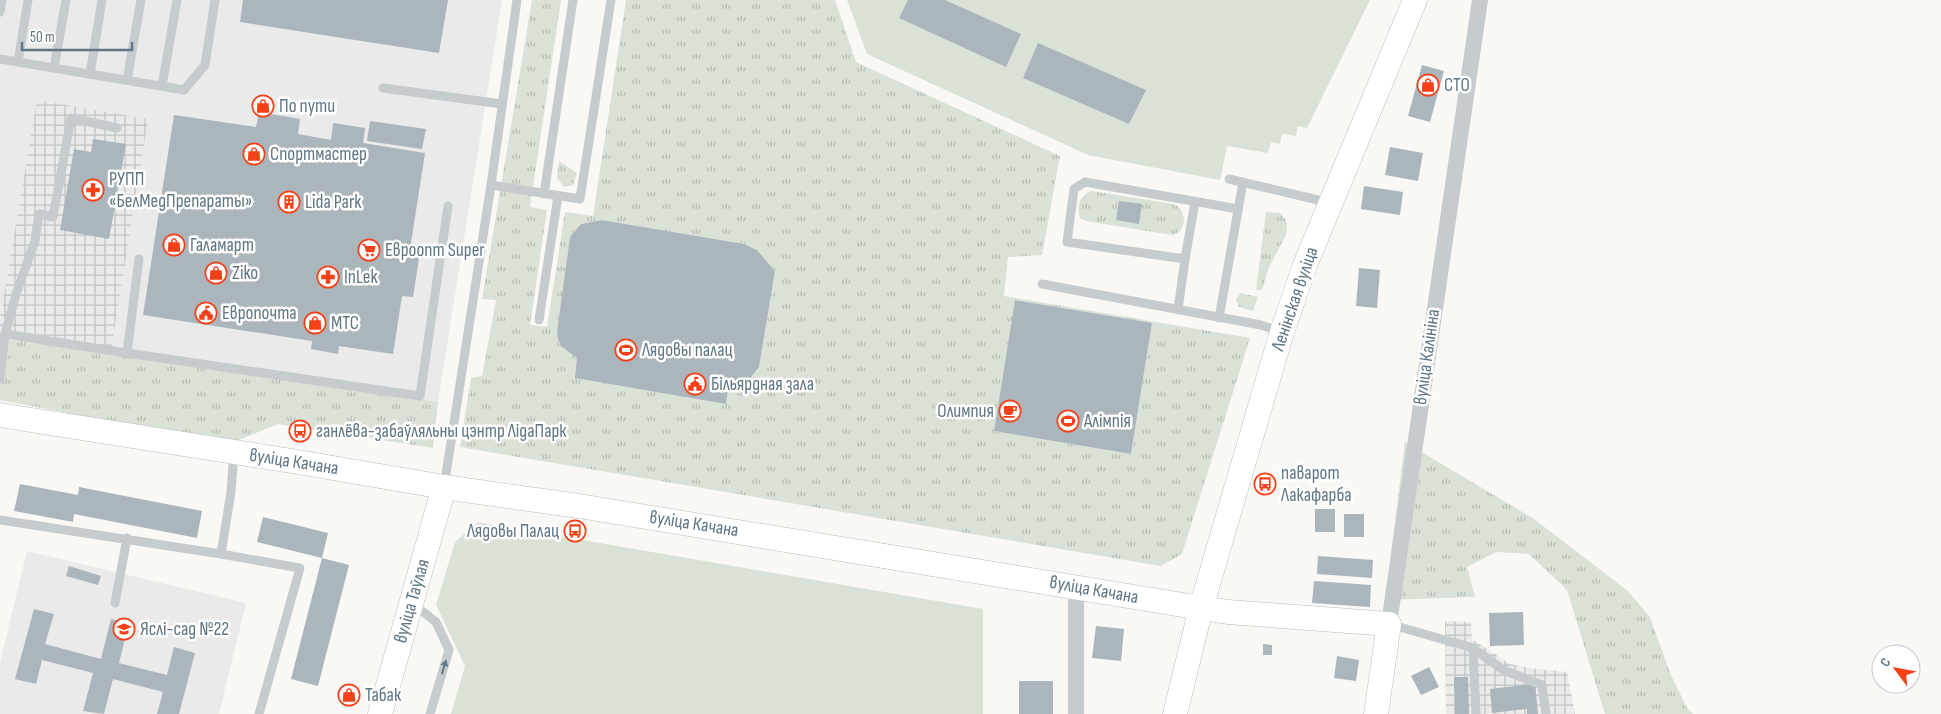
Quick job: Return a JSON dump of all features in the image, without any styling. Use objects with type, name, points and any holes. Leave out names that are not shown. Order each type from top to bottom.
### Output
[{"type":"main road","name":"Ленінская вуліца","points":[[1175,714],[1201,608],[1282,332],[1305,265],[1415,0]]},
{"type":"main road","name":"вуліца Качана","points":[[0,415],[444,487],[579,506],[1201,608],[1228,612],[1389,624]]},
{"type":"main road","name":"вуліца Таўлая","points":[[380,714],[444,487]]},
{"type":"main road","name":"вуліца Калініна","points":[[1376,714],[1389,624]]},
{"type":"street","name":"вуліца Калініна","points":[[1389,624],[1480,0]]},
{"type":"street","points":[[1076,587],[1076,714]]},
{"type":"lane","points":[[0,12],[2,0]]},
{"type":"lane","points":[[18,62],[28,0]]},
{"type":"lane","points":[[54,68],[66,0]]},
{"type":"lane","points":[[90,74],[102,0]]},
{"type":"lane","points":[[128,80],[141,0]]},
{"type":"lane","points":[[162,86],[177,0]]},
{"type":"lane","points":[[0,59],[184,90],[205,65],[215,0]]},
{"type":"lane","points":[[444,487],[491,185],[517,0]]},
{"type":"lane","points":[[544,194],[573,0]]},
{"type":"lane","points":[[491,185],[580,199],[611,0]]},
{"type":"lane","points":[[383,88],[502,104]]},
{"type":"lane","points":[[0,379],[6,334],[4,321],[35,241],[40,214],[53,217],[71,118],[117,128]]},
{"type":"lane","points":[[1229,179],[1331,203]]},
{"type":"lane","points":[[1185,259],[1067,242],[1074,189],[1085,182],[1238,210]]},
{"type":"lane","points":[[1219,318],[1243,182]]},
{"type":"lane","points":[[539,320],[558,196]]},
{"type":"lane","points":[[1178,310],[1195,202]]},
{"type":"lane","points":[[6,334],[420,396],[448,206]]},
{"type":"lane","points":[[127,353],[139,259]]},
{"type":"lane","points":[[1042,284],[1261,325],[1282,332]]},
{"type":"lane","points":[[221,554],[231,492],[234,452]]},
{"type":"lane","points":[[0,520],[127,538],[300,568],[259,714]]},
{"type":"lane","points":[[115,603],[127,538]]},
{"type":"lane","points":[[411,603],[436,622],[449,650],[430,714]]},
{"type":"lane","points":[[1389,624],[1473,648],[1504,670],[1542,686],[1546,714]]},
{"type":"lane","points":[[1473,648],[1476,714]]},
{"type":"shaded area","points":[[0,0],[502,0],[438,402],[111,351],[147,119],[37,100],[0,319]]},
{"type":"shaded area","points":[[37,100],[148,119],[111,351],[0,339],[0,319]]},
{"type":"shaded area","name":"Яслі-сад №22","points":[[27,551],[246,603],[219,714],[0,714],[0,663]]},
{"type":"shaded area","points":[[1445,621],[1471,622],[1472,639],[1510,664],[1567,672],[1575,714],[1446,714]]},
{"type":"green space","points":[[532,0],[561,0],[530,207],[547,210],[530,325],[547,327],[565,212],[593,216],[626,0],[835,0],[856,62],[1060,156],[1042,255],[1008,257],[1004,296],[1250,338],[1182,554],[1161,566],[460,447],[471,378],[482,376],[496,300],[482,299]],"holes":[[[602,220],[744,244],[757,250],[775,271],[759,367],[749,380],[742,384],[729,383],[726,404],[576,378],[577,358],[561,343],[557,331],[570,237],[581,224]],[[1015,300],[1152,323],[1131,454],[994,431]]]},
{"type":"green space","points":[[847,0],[1370,0],[1307,128],[1298,126],[1296,136],[1282,134],[1280,144],[1271,142],[1268,153],[1227,146],[1220,180],[1088,155],[867,54]]},
{"type":"green space","points":[[559,161],[577,173],[573,185],[564,187],[557,178]]},
{"type":"green space","points":[[1091,191],[1174,204],[1183,215],[1183,225],[1177,233],[1172,235],[1086,221],[1080,218],[1078,209],[1081,199]]},
{"type":"green space","points":[[1266,212],[1280,213],[1287,225],[1286,235],[1269,267],[1262,290],[1256,290]]},
{"type":"green space","points":[[1240,293],[1258,297],[1253,311],[1239,307],[1236,300]]},
{"type":"green space","points":[[0,339],[143,355],[438,402],[433,448],[278,424],[229,444],[0,400]]},
{"type":"green space","points":[[1405,442],[1534,519],[1628,591],[1650,617],[1670,673],[1687,708],[1693,714],[1605,714],[1567,590],[1529,554],[1496,552],[1467,567],[1475,597],[1385,600]]},
{"type":"green space","points":[[478,522],[983,609],[983,714],[451,714],[465,666],[436,605],[455,542]]},
{"type":"building","points":[[243,0],[448,0],[439,53],[240,22]]},
{"type":"building","points":[[908,0],[945,0],[1021,34],[1006,67],[899,18]]},
{"type":"building","points":[[1038,43],[1146,90],[1129,124],[1023,78]]},
{"type":"building","points":[[1422,65],[1444,71],[1430,122],[1408,116]]},
{"type":"building","name":"Lida Park","points":[[259,112],[300,119],[298,134],[331,140],[333,123],[365,128],[363,143],[425,153],[409,256],[419,258],[413,297],[402,296],[393,354],[339,346],[338,354],[311,349],[312,341],[143,315],[174,115],[256,127]]},
{"type":"building","points":[[370,121],[426,129],[422,149],[367,141]]},
{"type":"building","points":[[93,139],[126,144],[109,239],[60,230],[74,149],[91,152]]},
{"type":"building","points":[[1390,147],[1423,153],[1418,181],[1385,175]]},
{"type":"building","points":[[1364,186],[1403,192],[1400,215],[1361,209]]},
{"type":"building","points":[[1119,201],[1142,204],[1139,224],[1116,220]]},
{"type":"building","points":[[602,220],[744,244],[757,250],[775,271],[759,367],[749,380],[742,384],[729,383],[726,404],[575,378],[577,358],[561,346],[557,331],[570,237],[581,224]]},
{"type":"building","points":[[1359,268],[1380,270],[1377,308],[1356,306]]},
{"type":"building","points":[[1015,300],[1152,323],[1131,454],[994,431]]},
{"type":"building","points":[[20,484],[78,495],[79,487],[202,511],[197,538],[74,514],[73,522],[14,511]]},
{"type":"building","points":[[1315,509],[1335,509],[1335,532],[1315,532]]},
{"type":"building","points":[[1344,514],[1364,514],[1364,537],[1344,537]]},
{"type":"building","points":[[263,517],[328,533],[322,558],[257,542]]},
{"type":"building","points":[[1318,556],[1373,560],[1372,578],[1317,574]]},
{"type":"building","points":[[322,558],[349,565],[318,686],[291,679]]},
{"type":"building","points":[[69,566],[101,576],[98,585],[66,576]]},
{"type":"building","points":[[1314,581],[1371,585],[1370,607],[1312,603]]},
{"type":"building","points":[[34,609],[54,614],[45,644],[101,659],[111,619],[129,623],[119,663],[167,675],[174,647],[195,653],[179,714],[157,714],[163,692],[113,679],[104,714],[83,711],[93,673],[42,660],[36,684],[15,679]]},
{"type":"building","points":[[1523,612],[1524,645],[1490,646],[1489,613]]},
{"type":"building","points":[[1096,626],[1124,629],[1121,661],[1092,658]]},
{"type":"building","points":[[1263,644],[1272,645],[1272,655],[1263,655]]},
{"type":"building","points":[[1337,656],[1359,660],[1356,681],[1334,678]]},
{"type":"building","points":[[1429,667],[1439,687],[1421,695],[1411,676]]},
{"type":"building","points":[[1454,677],[1468,677],[1469,714],[1455,714]]},
{"type":"building","points":[[1019,681],[1053,681],[1053,714],[1019,714]]},
{"type":"building","points":[[1535,684],[1538,714],[1527,714],[1527,709],[1492,713],[1490,689]]},
{"type":"place","name":"СТО","points":[[1428,85]]},
{"type":"place","name":"По пути","points":[[263,106]]},
{"type":"place","name":"Спортмастер","points":[[254,154]]},
{"type":"place","name":"РУПП «БелМедПрепараты»","points":[[93,190]]},
{"type":"place","name":"Lida Park","points":[[289,202]]},
{"type":"place","name":"Галамарт","points":[[174,245]]},
{"type":"place","name":"Евроопт Super","points":[[369,250]]},
{"type":"place","name":"Ziko","points":[[216,273]]},
{"type":"place","name":"InLek","points":[[328,277]]},
{"type":"place","name":"Европочта","points":[[206,313]]},
{"type":"place","name":"МТС","points":[[315,323]]},
{"type":"place","name":"Лядовы палац","points":[[626,350]]},
{"type":"place","name":"Більярдная зала","points":[[695,384]]},
{"type":"place","name":"Олимпия","points":[[1010,411]]},
{"type":"place","name":"Алімпія","points":[[1068,421]]},
{"type":"place","name":"ганлёва-забаўляльны цэнтр ЛідаПарк","points":[[300,431]]},
{"type":"place","name":"паварот Лакафарба","points":[[1265,484]]},
{"type":"place","name":"Лядовы Палац","points":[[575,531]]},
{"type":"place","name":"Яслі-сад №22","points":[[124,629]]},
{"type":"place","name":"Табак","points":[[349,695]]}]
